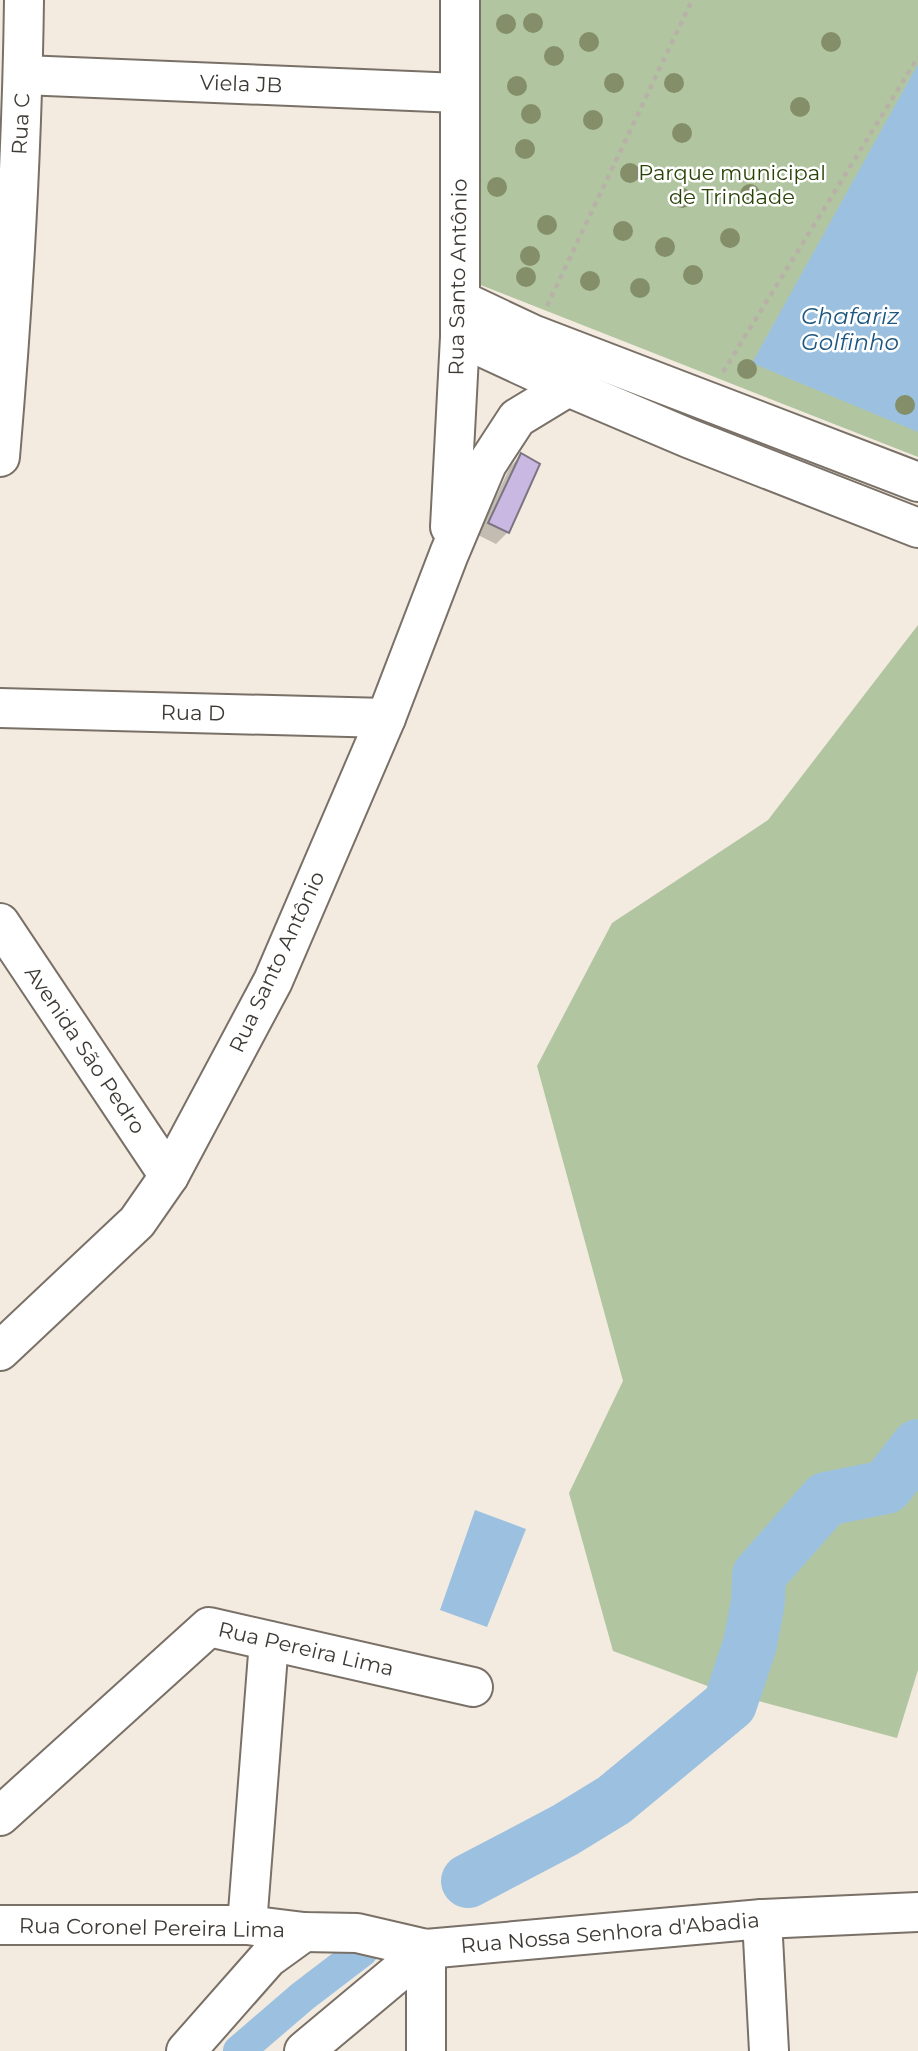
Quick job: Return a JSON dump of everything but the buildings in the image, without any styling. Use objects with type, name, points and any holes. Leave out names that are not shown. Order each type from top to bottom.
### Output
[{"type":"street","name":"Rua C","points":[[0,457],[5,325],[23,75],[24,0]]},
{"type":"street","name":"Rua Santo Antônio","points":[[449,554],[460,319],[460,0]]},
{"type":"street","name":"Viela JB","points":[[23,75],[459,93]]},
{"type":"street","points":[[460,319],[532,334],[918,482]]},
{"type":"street","points":[[460,319],[568,387],[688,438],[918,528]]},
{"type":"street","name":"Rua Santo Antônio","points":[[0,1351],[137,1222],[169,1176],[273,981],[386,718],[487,464],[500,440],[517,418],[568,387]]},
{"type":"street","name":"Rua D","points":[[0,708],[386,718]]},
{"type":"street","name":"Avenida São Pedro","points":[[0,923],[169,1176]]},
{"type":"street","name":"Rua Pereira Lima","points":[[0,1816],[209,1627],[472,1687]]},
{"type":"street","points":[[247,1925],[269,1641]]},
{"type":"street","name":"Rua Nossa Senhora d'Abadia","points":[[304,1932],[357,1933],[426,1949],[762,1919],[918,1912]]},
{"type":"street","points":[[762,1919],[769,2051]]},
{"type":"street","name":"Rua Coronel Pereira Lima","points":[[0,1925],[247,1925],[304,1932]]},
{"type":"street","points":[[186,2051],[268,1958],[304,1932]]},
{"type":"street","points":[[304,2051],[426,1949]]},
{"type":"street","points":[[426,1949],[426,2051]]},
{"type":"path","points":[[532,334],[692,0]]},
{"type":"path","points":[[716,383],[918,57]]},
{"type":"green space","name":"Parque municipal de Trindade","points":[[480,0],[918,0],[918,457],[473,282]]},
{"type":"green space","points":[[918,625],[918,1670],[897,1738],[721,1691],[613,1651],[569,1493],[623,1381],[537,1066],[612,923],[768,820]]},
{"type":"water","name":"Chafariz Golfinho","points":[[918,64],[918,432],[752,363]]},
{"type":"water","points":[[475,1510],[526,1529],[487,1627],[440,1610]]},
{"type":"waterway","points":[[468,1881],[565,1830],[614,1800],[730,1704],[750,1644],[758,1602],[759,1575],[826,1499],[886,1487],[918,1446]]},
{"type":"waterway","points":[[239,2051],[303,1996],[362,1951]]}]
